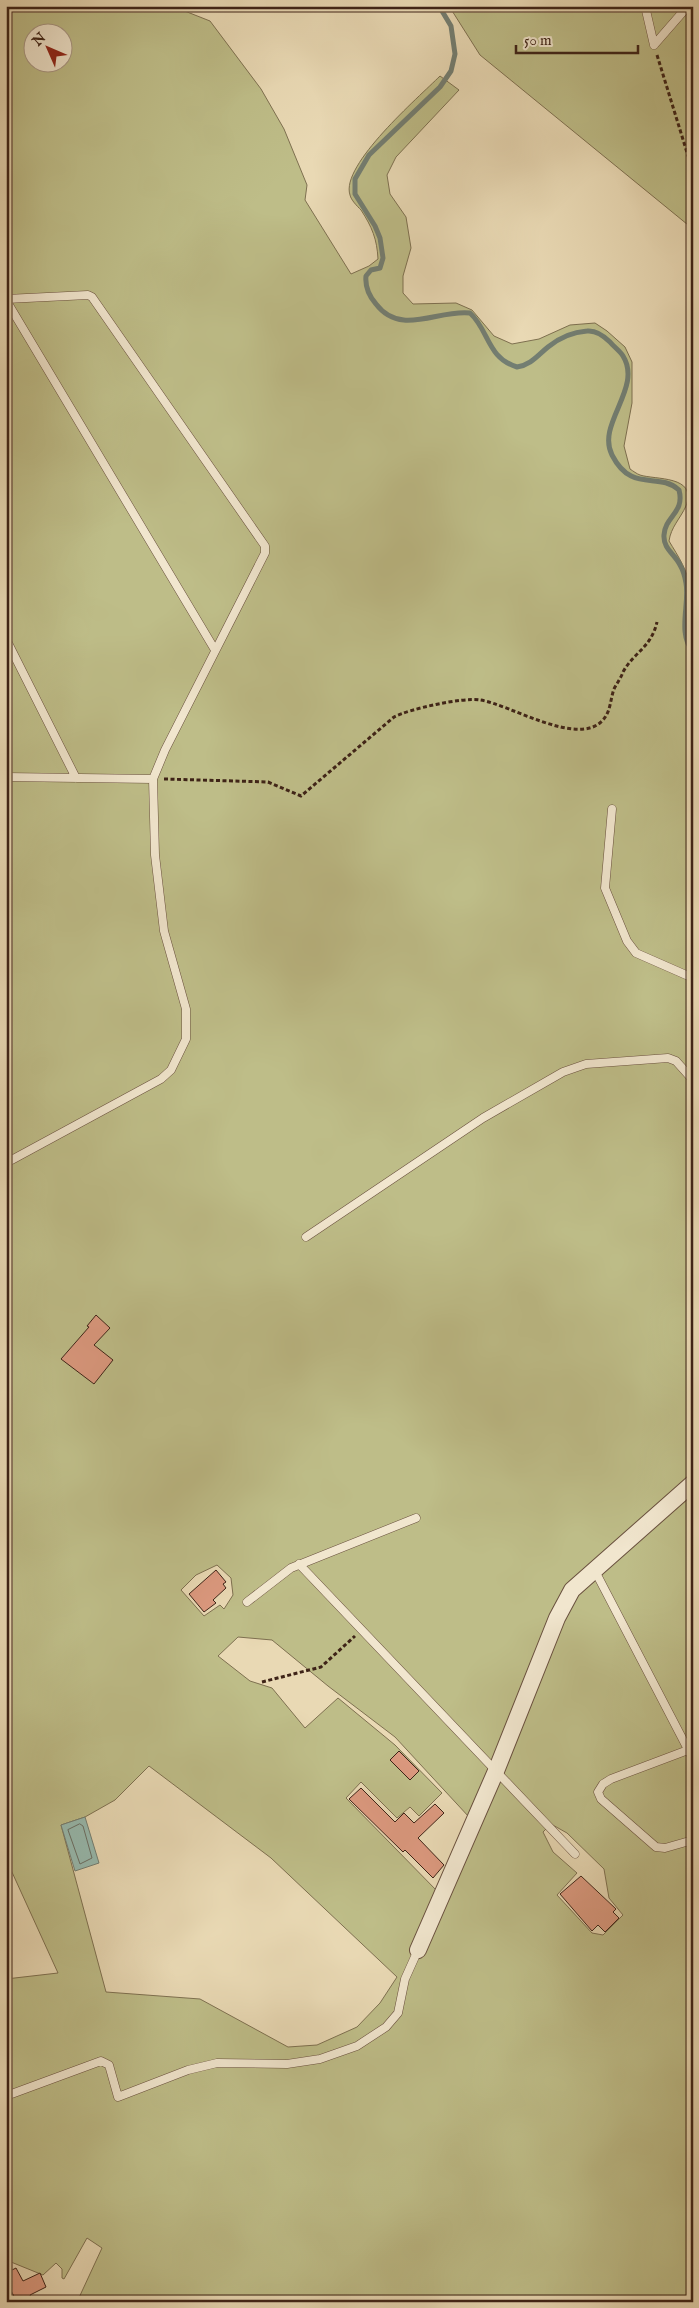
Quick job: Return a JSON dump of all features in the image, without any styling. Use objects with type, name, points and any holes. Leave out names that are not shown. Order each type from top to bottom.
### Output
[{"type":"street","points":[[418,1950],[496,1771],[557,1618],[572,1590],[693,1483]]},
{"type":"lane","points":[[645,6],[654,45]]},
{"type":"lane","points":[[654,45],[688,6]]},
{"type":"lane","points":[[6,1163],[162,1079],[171,1070],[186,1039],[186,1009],[163,921],[155,855],[154,779],[165,750],[265,553],[265,546],[92,297],[88,295],[6,299],[215,650]]},
{"type":"lane","points":[[6,639],[76,778]]},
{"type":"lane","points":[[6,777],[154,779]]},
{"type":"lane","points":[[612,809],[605,888],[627,940],[636,953],[693,978]]},
{"type":"lane","points":[[306,1237],[484,1118],[563,1072],[586,1064],[668,1058],[676,1061],[693,1080]]},
{"type":"lane","points":[[247,1602],[299,1564],[416,1518]]},
{"type":"lane","points":[[299,1564],[575,1854]]},
{"type":"lane","points":[[594,1569],[693,1759]]},
{"type":"lane","points":[[688,1750],[611,1779],[603,1784],[598,1792],[600,1799],[656,1848],[671,1847],[693,1840]]},
{"type":"lane","points":[[6,2096],[101,2061],[109,2065],[118,2097],[188,2070],[217,2063],[287,2064],[320,2059],[356,2046],[386,2027],[398,2013],[405,1979],[418,1950]]},
{"type":"path","points":[[654,45],[693,172]]},
{"type":"path","points":[[154,779],[268,782],[301,796],[394,717],[412,710],[469,700],[489,702],[534,721],[583,729],[594,728],[603,720],[609,710],[614,689],[625,668],[651,640],[657,622]]},
{"type":"path","points":[[262,1682],[321,1667],[362,1630]]},
{"type":"shaded area","points":[[6,6],[172,6],[210,21],[261,89],[284,129],[307,185],[305,200],[351,274],[369,266],[378,259],[371,228],[350,195],[350,182],[357,167],[383,132],[440,76],[459,90],[396,157],[387,175],[390,194],[406,217],[411,248],[403,276],[403,293],[413,304],[456,303],[472,310],[494,336],[512,344],[539,339],[570,325],[595,323],[607,331],[625,347],[632,362],[632,403],[624,446],[630,469],[640,475],[681,484],[686,489],[688,496],[686,506],[674,527],[669,541],[688,577],[690,597],[689,624],[693,644],[693,2302],[77,2302],[102,2248],[87,2238],[64,2279],[62,2278],[62,2269],[56,2263],[43,2275],[11,2262],[6,2266],[6,1979],[58,1973],[6,1859]],"holes":[[[217,1565],[231,1578],[233,1595],[224,1609],[220,1605],[204,1616],[181,1590],[196,1575]],[[238,1637],[272,1640],[395,1737],[469,1817],[438,1892],[346,1798],[361,1782],[397,1818],[410,1807],[419,1816],[442,1793],[395,1745],[338,1698],[305,1728],[272,1688],[250,1681],[218,1656]],[[149,1766],[271,1858],[397,1977],[380,2003],[357,2027],[317,2045],[288,2047],[200,1999],[106,1992],[61,1825],[85,1817],[115,1800]],[[551,1824],[567,1833],[604,1869],[609,1898],[623,1915],[603,1935],[592,1933],[557,1895],[577,1873],[553,1852],[543,1832]]]},
{"type":"shaded area","points":[[449,6],[693,6],[693,229],[480,55]]},
{"type":"water","points":[[85,1817],[99,1863],[75,1871],[61,1825]]},
{"type":"building","points":[[96,1315],[110,1328],[94,1345],[113,1360],[94,1384],[61,1359],[89,1327],[87,1326]]},
{"type":"building","points":[[216,1570],[226,1582],[223,1584],[226,1588],[213,1600],[216,1603],[204,1612],[189,1594]]},
{"type":"building","points":[[399,1751],[419,1771],[410,1780],[390,1760]]},
{"type":"building","points":[[361,1788],[395,1822],[404,1813],[414,1823],[435,1804],[444,1813],[418,1838],[444,1865],[433,1878],[405,1850],[403,1852],[349,1799]]},
{"type":"building","points":[[581,1876],[616,1909],[613,1912],[619,1918],[605,1932],[598,1925],[592,1931],[560,1894]]},
{"type":"building","points":[[16,2268],[23,2281],[40,2273],[46,2287],[30,2295],[33,2302],[17,2302],[6,2281],[6,2273]]},
{"type":"waterway","points":[[439,6],[451,26],[455,54],[451,71],[440,87],[369,155],[355,179],[355,194],[375,226],[380,238],[383,258],[380,268],[371,270],[366,276],[368,291],[386,314],[397,319],[408,320],[470,313],[500,357],[507,363],[517,367],[530,362],[561,338],[582,332],[594,331],[600,334],[620,352],[628,368],[627,381],[610,431],[609,443],[612,455],[620,467],[628,474],[636,478],[662,482],[679,490],[679,504],[665,529],[664,540],[667,548],[678,561],[686,583],[685,627],[688,644],[693,651]]}]
